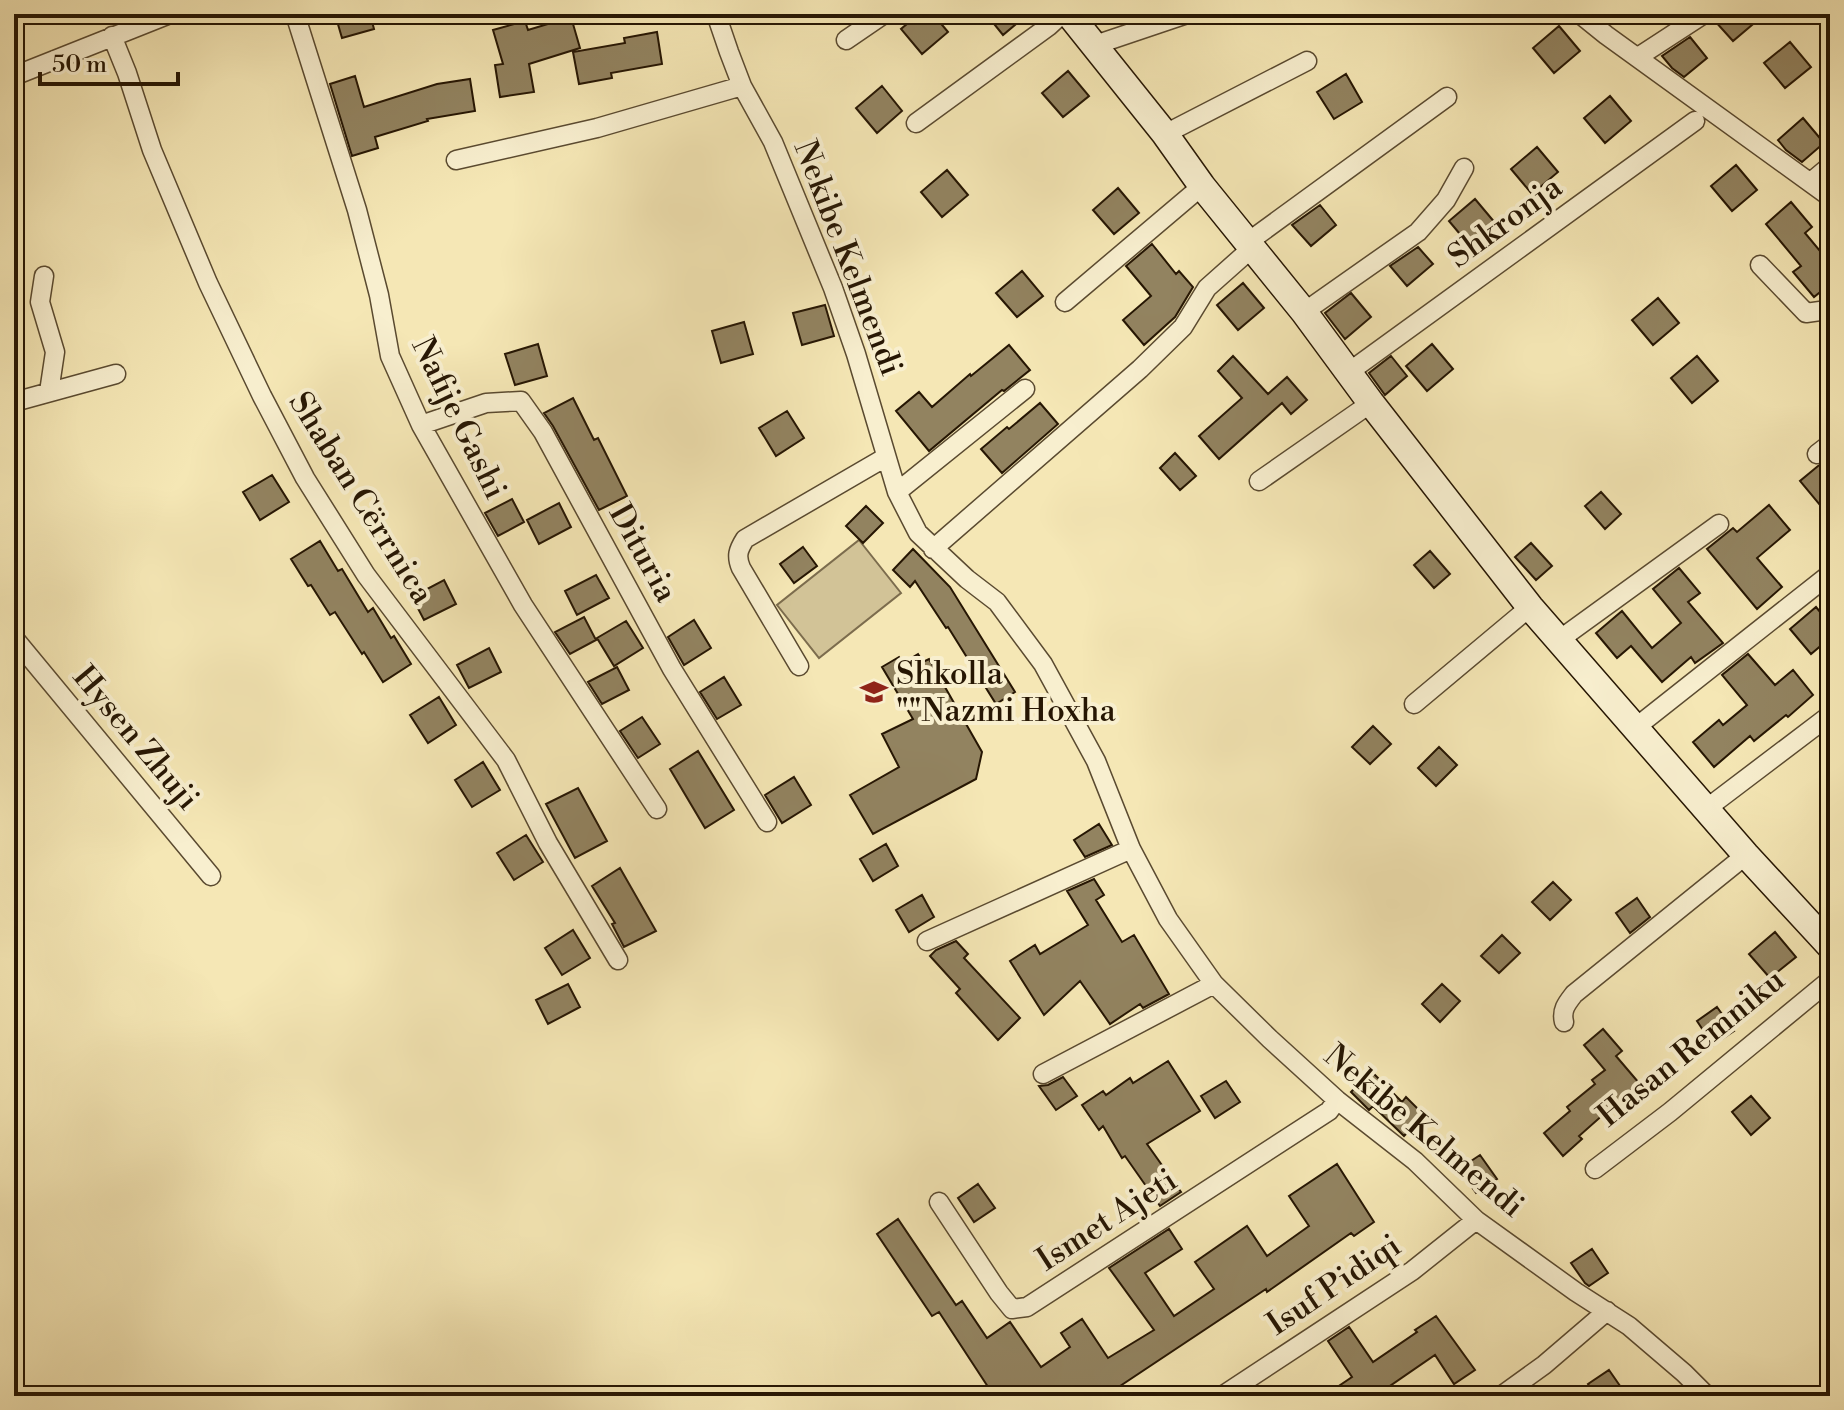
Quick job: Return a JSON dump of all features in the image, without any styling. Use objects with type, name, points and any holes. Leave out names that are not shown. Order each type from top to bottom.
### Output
[{"type":"street","points":[[14,76],[170,14]]},
{"type":"street","name":"Nafije Gashi","points":[[295,14],[357,210],[379,295],[390,356],[421,425],[523,605],[657,809]]},
{"type":"street","name":"Nekibe Kelmendi","points":[[716,14],[742,86],[773,142],[833,288],[897,492],[918,533],[967,579],[997,602],[1043,664],[1096,761],[1131,849],[1168,919],[1214,984],[1337,1100],[1415,1161],[1476,1220],[1629,1326],[1707,1396]]},
{"type":"street","points":[[846,40],[884,14]]},
{"type":"street","points":[[916,123],[1062,14]]},
{"type":"street","points":[[1069,14],[1304,312],[1530,607],[1746,855],[1830,946]]},
{"type":"street","points":[[1095,45],[1187,14]]},
{"type":"street","points":[[1580,14],[1830,197]]},
{"type":"street","points":[[1638,57],[1704,14]]},
{"type":"street","name":"Shaban Cërrnica","points":[[112,36],[152,150],[208,283],[305,478],[366,575],[506,760],[548,843],[618,960]]},
{"type":"street","points":[[1165,134],[1307,61]]},
{"type":"street","points":[[456,160],[597,128],[742,86]]},
{"type":"street","points":[[933,549],[1140,369],[1183,327],[1207,288],[1250,245],[1447,97]]},
{"type":"street","name":"Shkronja","points":[[1349,372],[1695,121]]},
{"type":"street","points":[[1811,182],[1830,166]]},
{"type":"street","points":[[1304,312],[1418,232],[1446,200],[1464,168]]},
{"type":"street","points":[[1065,302],[1202,186]]},
{"type":"street","points":[[1760,265],[1806,313],[1830,307]]},
{"type":"street","points":[[44,276],[40,302],[55,352],[49,392]]},
{"type":"street","points":[[14,402],[116,374]]},
{"type":"street","points":[[897,492],[1025,389]]},
{"type":"street","name":"Dituria","points":[[421,425],[486,403],[521,401],[543,432],[672,669],[767,822]]},
{"type":"street","points":[[1259,481],[1371,403]]},
{"type":"street","points":[[799,666],[741,568],[737,559],[738,550],[745,539],[886,457]]},
{"type":"street","points":[[1559,640],[1719,524]]},
{"type":"street","points":[[1635,728],[1830,574]]},
{"type":"street","points":[[1414,704],[1530,607]]},
{"type":"street","name":"Hysen Zhuji","points":[[14,638],[211,876]]},
{"type":"street","points":[[1706,809],[1830,715]]},
{"type":"street","points":[[927,941],[1131,849]]},
{"type":"street","points":[[1564,1022],[1562,1016],[1574,994],[1746,855]]},
{"type":"street","name":"Hasan Remniku","points":[[1595,1169],[1670,1112],[1830,980]]},
{"type":"street","points":[[1043,1074],[1214,984]]},
{"type":"street","name":"Ismet Ajeti","points":[[939,1202],[1012,1309],[1027,1307],[1329,1111],[1337,1100]]},
{"type":"street","name":"Isuf Pidiqi","points":[[1222,1396],[1412,1271],[1476,1220]]},
{"type":"street","points":[[1501,1396],[1544,1365],[1607,1311]]},
{"type":"shaded area","points":[[859,540],[901,593],[819,658],[777,605]]},
{"type":"building","points":[[335,14],[370,14],[374,29],[342,38]]},
{"type":"building","points":[[919,14],[933,14],[948,32],[922,54],[901,29]]},
{"type":"building","points":[[986,14],[1028,14],[1003,35]]},
{"type":"building","points":[[1716,14],[1765,14],[1733,41],[1714,20]]},
{"type":"building","points":[[571,17],[580,48],[529,64],[534,92],[500,97],[495,65],[503,64],[493,30],[525,21],[528,30]]},
{"type":"building","points":[[1559,26],[1580,51],[1554,73],[1533,48]]},
{"type":"building","points":[[657,32],[662,64],[611,73],[612,78],[579,84],[573,52],[625,43],[624,38]]},
{"type":"building","points":[[1690,37],[1707,58],[1684,77],[1662,56]]},
{"type":"building","points":[[1790,42],[1811,67],[1785,88],[1764,63]]},
{"type":"building","points":[[1068,71],[1089,96],[1063,117],[1042,93]]},
{"type":"building","points":[[1346,74],[1362,102],[1334,119],[1317,92]]},
{"type":"building","points":[[355,76],[364,107],[437,84],[470,79],[475,111],[427,119],[375,137],[378,148],[352,156],[330,84]]},
{"type":"building","points":[[882,86],[902,111],[877,133],[856,108]]},
{"type":"building","points":[[1610,96],[1631,121],[1605,143],[1584,118]]},
{"type":"building","points":[[1803,118],[1824,143],[1802,162],[1778,140]]},
{"type":"building","points":[[1537,147],[1558,172],[1532,194],[1511,169]]},
{"type":"building","points":[[1736,165],[1757,190],[1732,211],[1711,186]]},
{"type":"building","points":[[947,170],[968,195],[942,217],[921,192]]},
{"type":"building","points":[[1118,188],[1139,213],[1114,234],[1093,210]]},
{"type":"building","points":[[1475,199],[1496,224],[1470,246],[1449,221]]},
{"type":"building","points":[[1791,202],[1812,227],[1805,233],[1830,263],[1830,284],[1814,297],[1793,272],[1801,266],[1766,224]]},
{"type":"building","points":[[1320,205],[1336,225],[1311,246],[1292,225]]},
{"type":"building","points":[[1152,244],[1176,274],[1179,271],[1193,287],[1175,317],[1144,345],[1123,320],[1151,296],[1126,266]]},
{"type":"building","points":[[1418,247],[1433,264],[1407,286],[1390,266]]},
{"type":"building","points":[[1022,271],[1043,296],[1017,317],[996,293]]},
{"type":"building","points":[[1243,283],[1264,308],[1238,330],[1217,305]]},
{"type":"building","points":[[1351,293],[1371,317],[1345,339],[1325,313]]},
{"type":"building","points":[[1658,298],[1679,323],[1653,345],[1632,320]]},
{"type":"building","points":[[825,305],[834,336],[802,345],[793,313]]},
{"type":"building","points":[[744,322],[753,354],[721,363],[712,331]]},
{"type":"building","points":[[538,344],[547,376],[515,385],[505,354]]},
{"type":"building","points":[[1432,344],[1453,369],[1427,391],[1406,366]]},
{"type":"building","points":[[1009,345],[1030,370],[929,451],[896,411],[919,392],[932,407]]},
{"type":"building","points":[[1233,356],[1268,394],[1287,377],[1307,400],[1291,414],[1282,403],[1219,459],[1199,436],[1242,398],[1218,371]]},
{"type":"building","points":[[1391,356],[1407,376],[1385,395],[1369,373]]},
{"type":"building","points":[[1697,356],[1718,381],[1692,403],[1671,378]]},
{"type":"building","points":[[573,398],[594,440],[598,438],[627,496],[599,510],[544,413]]},
{"type":"building","points":[[1040,403],[1058,424],[1002,473],[981,449]]},
{"type":"building","points":[[787,411],[804,438],[776,456],[759,428]]},
{"type":"building","points":[[1175,453],[1196,476],[1180,490],[1160,468]]},
{"type":"building","points":[[1830,459],[1830,517],[1800,481]]},
{"type":"building","points":[[272,475],[289,502],[260,520],[243,492]]},
{"type":"building","points":[[1601,492],[1621,514],[1605,529],[1585,506]]},
{"type":"building","points":[[512,499],[524,522],[498,536],[485,513]]},
{"type":"building","points":[[559,503],[571,527],[539,544],[527,520]]},
{"type":"building","points":[[1769,505],[1790,530],[1757,558],[1782,587],[1757,609],[1707,549],[1733,528],[1737,532]]},
{"type":"building","points":[[866,506],[883,523],[863,543],[846,526]]},
{"type":"building","points":[[320,541],[338,571],[342,569],[368,612],[373,608],[411,664],[383,682],[335,612],[330,615],[291,559]]},
{"type":"building","points":[[1531,543],[1552,566],[1536,580],[1515,557]]},
{"type":"building","points":[[803,547],[817,566],[794,583],[780,564]]},
{"type":"building","points":[[913,549],[950,587],[1015,692],[996,704],[915,581],[910,587],[893,570]]},
{"type":"building","points":[[1430,551],[1450,574],[1434,588],[1414,565]]},
{"type":"building","points":[[1679,568],[1700,593],[1688,602],[1723,643],[1695,663],[1691,657],[1662,682],[1631,646],[1617,658],[1596,633],[1622,611],[1652,648],[1681,623],[1653,589]]},
{"type":"building","points":[[596,575],[609,598],[577,615],[565,591]]},
{"type":"building","points":[[444,580],[456,604],[424,620],[412,597]]},
{"type":"building","points":[[1816,607],[1830,624],[1830,638],[1811,654],[1790,629]]},
{"type":"building","points":[[584,617],[596,640],[570,654],[555,632]]},
{"type":"building","points":[[694,620],[711,648],[684,665],[668,637]]},
{"type":"building","points":[[626,621],[643,648],[614,666],[597,638]]},
{"type":"building","points":[[489,648],[501,672],[469,688],[457,665]]},
{"type":"building","points":[[918,654],[923,662],[929,659],[982,752],[976,779],[873,834],[850,795],[899,767],[882,734],[913,719],[882,667],[899,657],[903,663]]},
{"type":"building","points":[[1748,654],[1775,685],[1793,670],[1813,695],[1754,741],[1750,736],[1714,767],[1693,742],[1719,720],[1723,725],[1747,705],[1722,675]]},
{"type":"building","points":[[617,667],[629,690],[602,704],[588,682]]},
{"type":"building","points":[[724,677],[741,705],[717,719],[700,692]]},
{"type":"building","points":[[439,697],[456,725],[428,743],[410,715]]},
{"type":"building","points":[[642,717],[660,744],[638,758],[620,731]]},
{"type":"building","points":[[1373,726],[1391,744],[1370,764],[1352,747]]},
{"type":"building","points":[[1439,747],[1457,765],[1436,786],[1418,768]]},
{"type":"building","points":[[698,751],[734,810],[705,828],[670,769]]},
{"type":"building","points":[[483,762],[500,790],[472,807],[455,780]]},
{"type":"building","points":[[794,777],[811,805],[782,823],[765,795]]},
{"type":"building","points":[[578,788],[607,841],[575,858],[546,804]]},
{"type":"building","points":[[1099,824],[1112,845],[1085,857],[1074,840]]},
{"type":"building","points":[[526,835],[543,862],[514,880],[497,853]]},
{"type":"building","points":[[886,844],[898,866],[873,881],[860,859]]},
{"type":"building","points":[[620,868],[656,931],[624,947],[612,924],[615,923],[592,886]]},
{"type":"building","points":[[1094,879],[1104,895],[1096,900],[1122,942],[1134,935],[1169,994],[1143,1008],[1140,1004],[1110,1024],[1080,981],[1044,1015],[1010,961],[1035,945],[1040,954],[1088,925],[1067,891]]},
{"type":"building","points":[[1553,882],[1571,900],[1550,920],[1532,902]]},
{"type":"building","points":[[922,895],[934,917],[909,932],[896,910]]},
{"type":"building","points":[[1637,898],[1650,917],[1630,933],[1616,913]]},
{"type":"building","points":[[573,930],[590,958],[562,975],[545,948]]},
{"type":"building","points":[[1775,932],[1796,957],[1770,978],[1749,954]]},
{"type":"building","points":[[1502,935],[1520,953],[1499,973],[1481,956]]},
{"type":"building","points":[[956,941],[968,954],[964,958],[1020,1018],[998,1040],[956,993],[960,989],[930,956]]},
{"type":"building","points":[[568,984],[580,1007],[548,1024],[536,1000]]},
{"type":"building","points":[[1442,984],[1460,1001],[1440,1022],[1422,1004]]},
{"type":"building","points":[[1717,1007],[1734,1031],[1713,1045],[1697,1021]]},
{"type":"building","points":[[1603,1029],[1622,1051],[1616,1056],[1639,1083],[1579,1136],[1582,1139],[1563,1156],[1544,1133],[1570,1111],[1567,1107],[1595,1084],[1592,1080],[1605,1070],[1584,1045]]},
{"type":"building","points":[[1168,1061],[1200,1111],[1147,1144],[1181,1192],[1160,1206],[1125,1156],[1122,1158],[1103,1126],[1099,1130],[1082,1105],[1103,1091],[1106,1095],[1130,1078],[1133,1083]]},
{"type":"building","points":[[1371,1071],[1402,1102],[1406,1097],[1424,1115],[1404,1136],[1373,1106],[1369,1110],[1351,1092]]},
{"type":"building","points":[[1063,1077],[1077,1096],[1056,1110],[1039,1086]]},
{"type":"building","points":[[1226,1081],[1240,1102],[1215,1118],[1201,1096]]},
{"type":"building","points":[[1751,1096],[1770,1118],[1751,1135],[1732,1112]]},
{"type":"building","points":[[1480,1155],[1497,1179],[1476,1193],[1459,1169]]},
{"type":"building","points":[[1337,1164],[1374,1222],[1354,1236],[1351,1233],[1267,1292],[1266,1289],[1105,1396],[994,1396],[939,1312],[932,1316],[877,1234],[898,1219],[956,1305],[962,1301],[987,1338],[1010,1322],[1041,1367],[1070,1347],[1061,1333],[1082,1319],[1108,1358],[1154,1330],[1109,1268],[1169,1229],[1182,1249],[1145,1273],[1174,1316],[1214,1289],[1195,1262],[1247,1226],[1267,1256],[1309,1226],[1289,1196]]},
{"type":"building","points":[[978,1184],[995,1208],[974,1222],[958,1198]]},
{"type":"building","points":[[1592,1249],[1608,1273],[1589,1286],[1571,1263]]},
{"type":"building","points":[[1436,1316],[1475,1370],[1454,1384],[1435,1355],[1390,1386],[1392,1388],[1381,1396],[1324,1396],[1352,1377],[1328,1341],[1349,1327],[1373,1362]]},
{"type":"building","points":[[1609,1370],[1627,1396],[1596,1396],[1588,1384]]},
{"type":"place","name":"Shkolla \"\"Nazmi Hoxha","points":[[874,692]]}]
